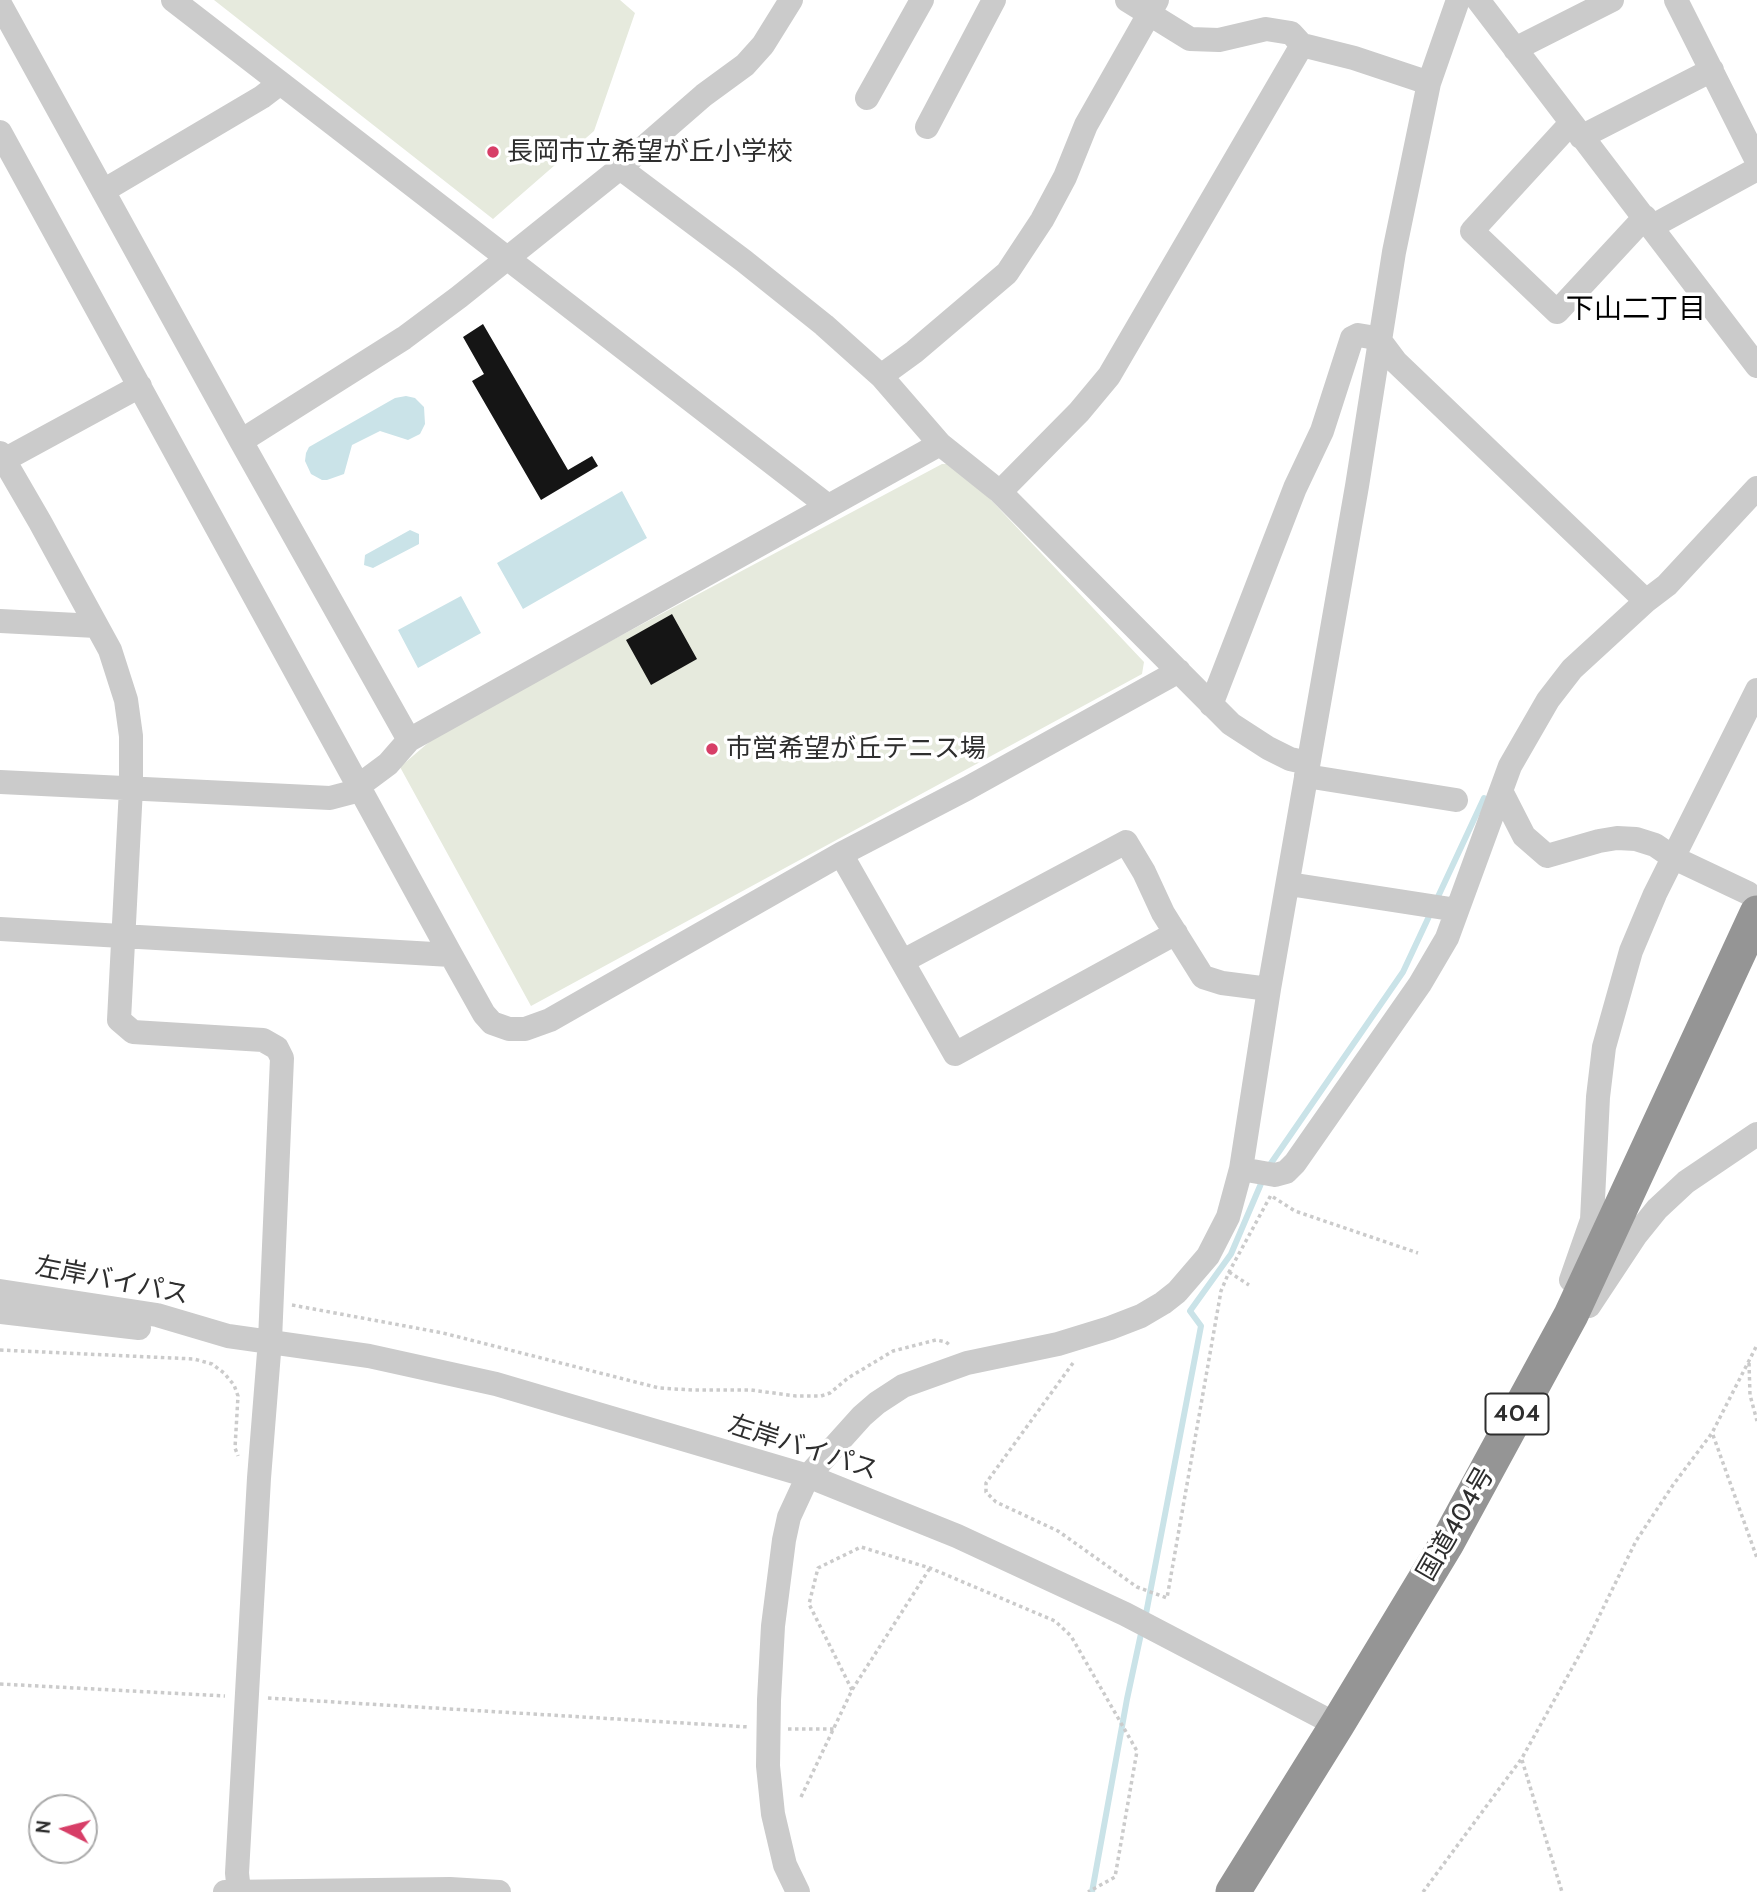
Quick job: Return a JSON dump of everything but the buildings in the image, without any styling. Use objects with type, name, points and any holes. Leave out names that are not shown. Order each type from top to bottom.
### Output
[{"type":"highway","name":"国道404号","points":[[1233,1892],[1447,1543],[1571,1315],[1752,902]]},
{"type":"street","points":[[173,0],[828,506]]},
{"type":"street","points":[[241,440],[404,338],[459,297],[620,168],[704,95],[745,65],[763,45],[791,0]]},
{"type":"street","points":[[867,98],[922,0]]},
{"type":"street","points":[[927,127],[994,0]]},
{"type":"street","points":[[1127,0],[1153,6],[1190,39],[1219,40],[1266,29],[1292,33],[1302,45],[1354,58],[1429,83]]},
{"type":"street","points":[[797,1892],[785,1865],[773,1814],[768,1766],[769,1728],[773,1626],[784,1540],[789,1517],[808,1476],[877,1403],[903,1387],[967,1363],[1073,1339],[1141,1316],[1163,1303],[1177,1292],[1208,1256],[1228,1217],[1241,1169],[1394,252],[1429,83],[1458,0]]},
{"type":"street","points":[[1478,0],[1757,366]]},
{"type":"street","points":[[1515,49],[1612,0]]},
{"type":"street","points":[[1676,0],[1757,162]]},
{"type":"street","points":[[0,4],[410,740]]},
{"type":"street","points":[[881,376],[914,352],[1007,272],[1042,220],[1065,177],[1086,125],[1153,6]]},
{"type":"street","points":[[1000,492],[1110,376],[1302,45]]},
{"type":"street","points":[[1712,70],[1576,130],[1472,231],[1557,312],[1648,222],[1757,169]]},
{"type":"street","points":[[103,191],[262,97],[279,84]]},
{"type":"street","points":[[0,132],[451,955],[484,1014],[492,1023],[509,1028],[538,1026],[841,854],[968,788],[1179,671]]},
{"type":"street","points":[[620,168],[744,261],[881,376],[940,444],[1000,492],[1231,724],[1307,769],[1456,800]]},
{"type":"street","points":[[1211,705],[1295,488],[1322,430],[1352,338],[1358,335],[1381,342],[1396,362],[1646,601]]},
{"type":"street","points":[[140,386],[1,458],[40,522],[110,650],[125,700],[131,736],[131,788],[118,1020],[133,1032],[263,1040],[276,1048],[282,1058],[270,1340],[234,1891],[450,1889],[499,1892]]},
{"type":"street","points":[[0,782],[330,798],[349,793],[388,764],[410,740],[940,444]]},
{"type":"street","points":[[1241,1169],[1273,1185],[1295,1163],[1420,984],[1447,938],[1501,790],[1520,746],[1548,700],[1572,669],[1667,585],[1757,488]]},
{"type":"street","points":[[0,621],[96,626]]},
{"type":"street","points":[[1501,1445],[1563,1303],[1592,1220],[1598,1097],[1604,1047],[1631,951],[1757,690]]},
{"type":"street","points":[[1501,790],[1524,836],[1547,856],[1617,838],[1636,839],[1654,845],[1752,902]]},
{"type":"street","points":[[903,961],[1126,842],[1203,977],[1222,983],[1269,989]]},
{"type":"street","points":[[841,854],[955,1054],[1176,933]]},
{"type":"street","points":[[1289,884],[1457,910]]},
{"type":"street","points":[[0,929],[451,955]]},
{"type":"street","points":[[1501,1445],[1608,1276],[1650,1217],[1686,1182],[1757,1134]]},
{"type":"street","name":"左岸バイパス","points":[[0,1290],[157,1315],[214,1332]]},
{"type":"street","name":"左岸バイパス","points":[[0,1312],[123,1327],[214,1332],[369,1356],[496,1384],[808,1476],[957,1536],[1125,1614],[1337,1725]]},
{"type":"path","points":[[1073,1339],[1073,1365],[986,1483],[986,1492],[996,1502],[1058,1531],[1136,1587],[1167,1598],[1222,1291],[1273,1185],[1295,1211],[1418,1253]]},
{"type":"path","points":[[1208,1256],[1249,1285]]},
{"type":"path","points":[[280,1303],[443,1334],[659,1388],[692,1391],[751,1390],[821,1396],[830,1393],[848,1378],[893,1351],[936,1340],[946,1342],[967,1363]]},
{"type":"path","points":[[1423,1892],[1522,1758],[1585,1645],[1636,1541],[1673,1485],[1713,1433],[1757,1345]]},
{"type":"path","points":[[0,1350],[194,1359],[212,1364],[234,1385],[238,1396],[235,1448],[239,1459],[259,1478]]},
{"type":"path","points":[[1749,1360],[1749,1385],[1757,1421]]},
{"type":"path","points":[[1713,1433],[1757,1558]]},
{"type":"path","points":[[852,1690],[809,1604],[818,1568],[861,1547],[930,1568],[1055,1621],[1071,1636],[1137,1751],[1115,1877],[1087,1892]]},
{"type":"path","points":[[801,1797],[852,1690],[930,1568]]},
{"type":"path","points":[[0,1684],[769,1728],[834,1729]]},
{"type":"path","points":[[1522,1758],[1562,1892]]},
{"type":"shaded area","name":"長岡市立希望が丘小学校","points":[[214,0],[620,0],[635,13],[594,131],[493,219]]},
{"type":"shaded area","name":"市営希望が丘テニス場","points":[[942,464],[957,464],[1144,662],[1142,674],[531,1006],[400,767],[442,731]]},
{"type":"water","points":[[395,398],[415,398],[424,407],[425,424],[420,434],[408,440],[380,431],[352,445],[344,474],[322,480],[311,474],[305,461],[309,447]]},
{"type":"water","points":[[622,491],[647,538],[523,609],[497,563]]},
{"type":"water","points":[[410,530],[419,534],[419,544],[373,568],[364,565],[365,555]]},
{"type":"water","points":[[461,596],[481,633],[418,668],[398,630]]},
{"type":"waterway","points":[[1436,901],[1484,798]]},
{"type":"waterway","points":[[1267,1169],[1403,972],[1432,910]]},
{"type":"waterway","points":[[1145,1619],[1201,1326],[1190,1311],[1231,1254],[1263,1179]]},
{"type":"waterway","points":[[1092,1892],[1142,1629]]},
{"type":"place","name":"長岡市立希望が丘小学校","points":[[493,152]]},
{"type":"place","name":"市営希望が丘テニス場","points":[[712,749]]},
{"type":"district","name":"下山二丁目","points":[[1636,310]]}]
